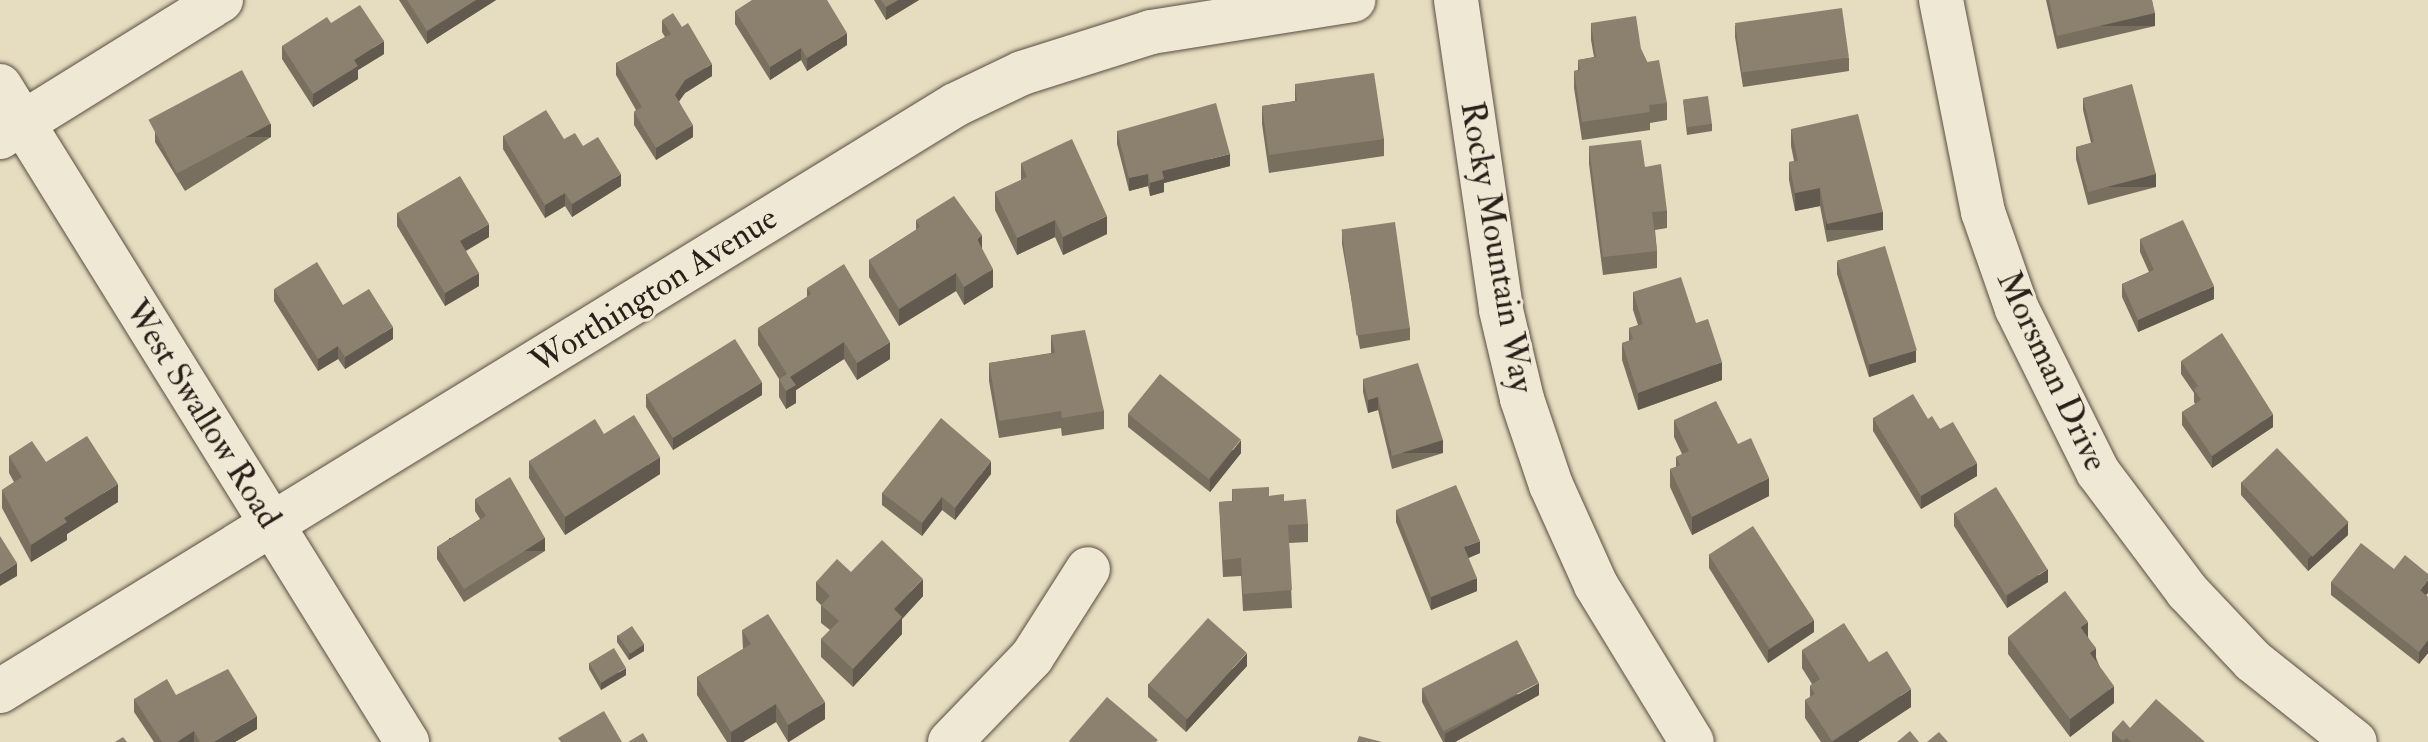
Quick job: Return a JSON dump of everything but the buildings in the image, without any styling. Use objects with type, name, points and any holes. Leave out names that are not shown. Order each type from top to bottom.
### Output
[{"type":"street","points":[[12,130],[221,0]]},
{"type":"street","name":"Worthington Avenue","points":[[0,691],[955,105],[1008,79],[1079,51],[1151,32],[1353,0]]},
{"type":"street","name":"Rocky Mountain Way","points":[[1456,0],[1501,310],[1522,399],[1551,485],[1596,585],[1692,742]]},
{"type":"street","name":"Morsman Drive","points":[[1941,0],[1983,212],[2017,309],[2098,472],[2187,591],[2253,661],[2355,742]]},
{"type":"street","name":"West Swallow Road","points":[[0,86],[12,130],[272,525],[407,742]]},
{"type":"street","points":[[950,742],[1032,657],[1088,569]]}]
